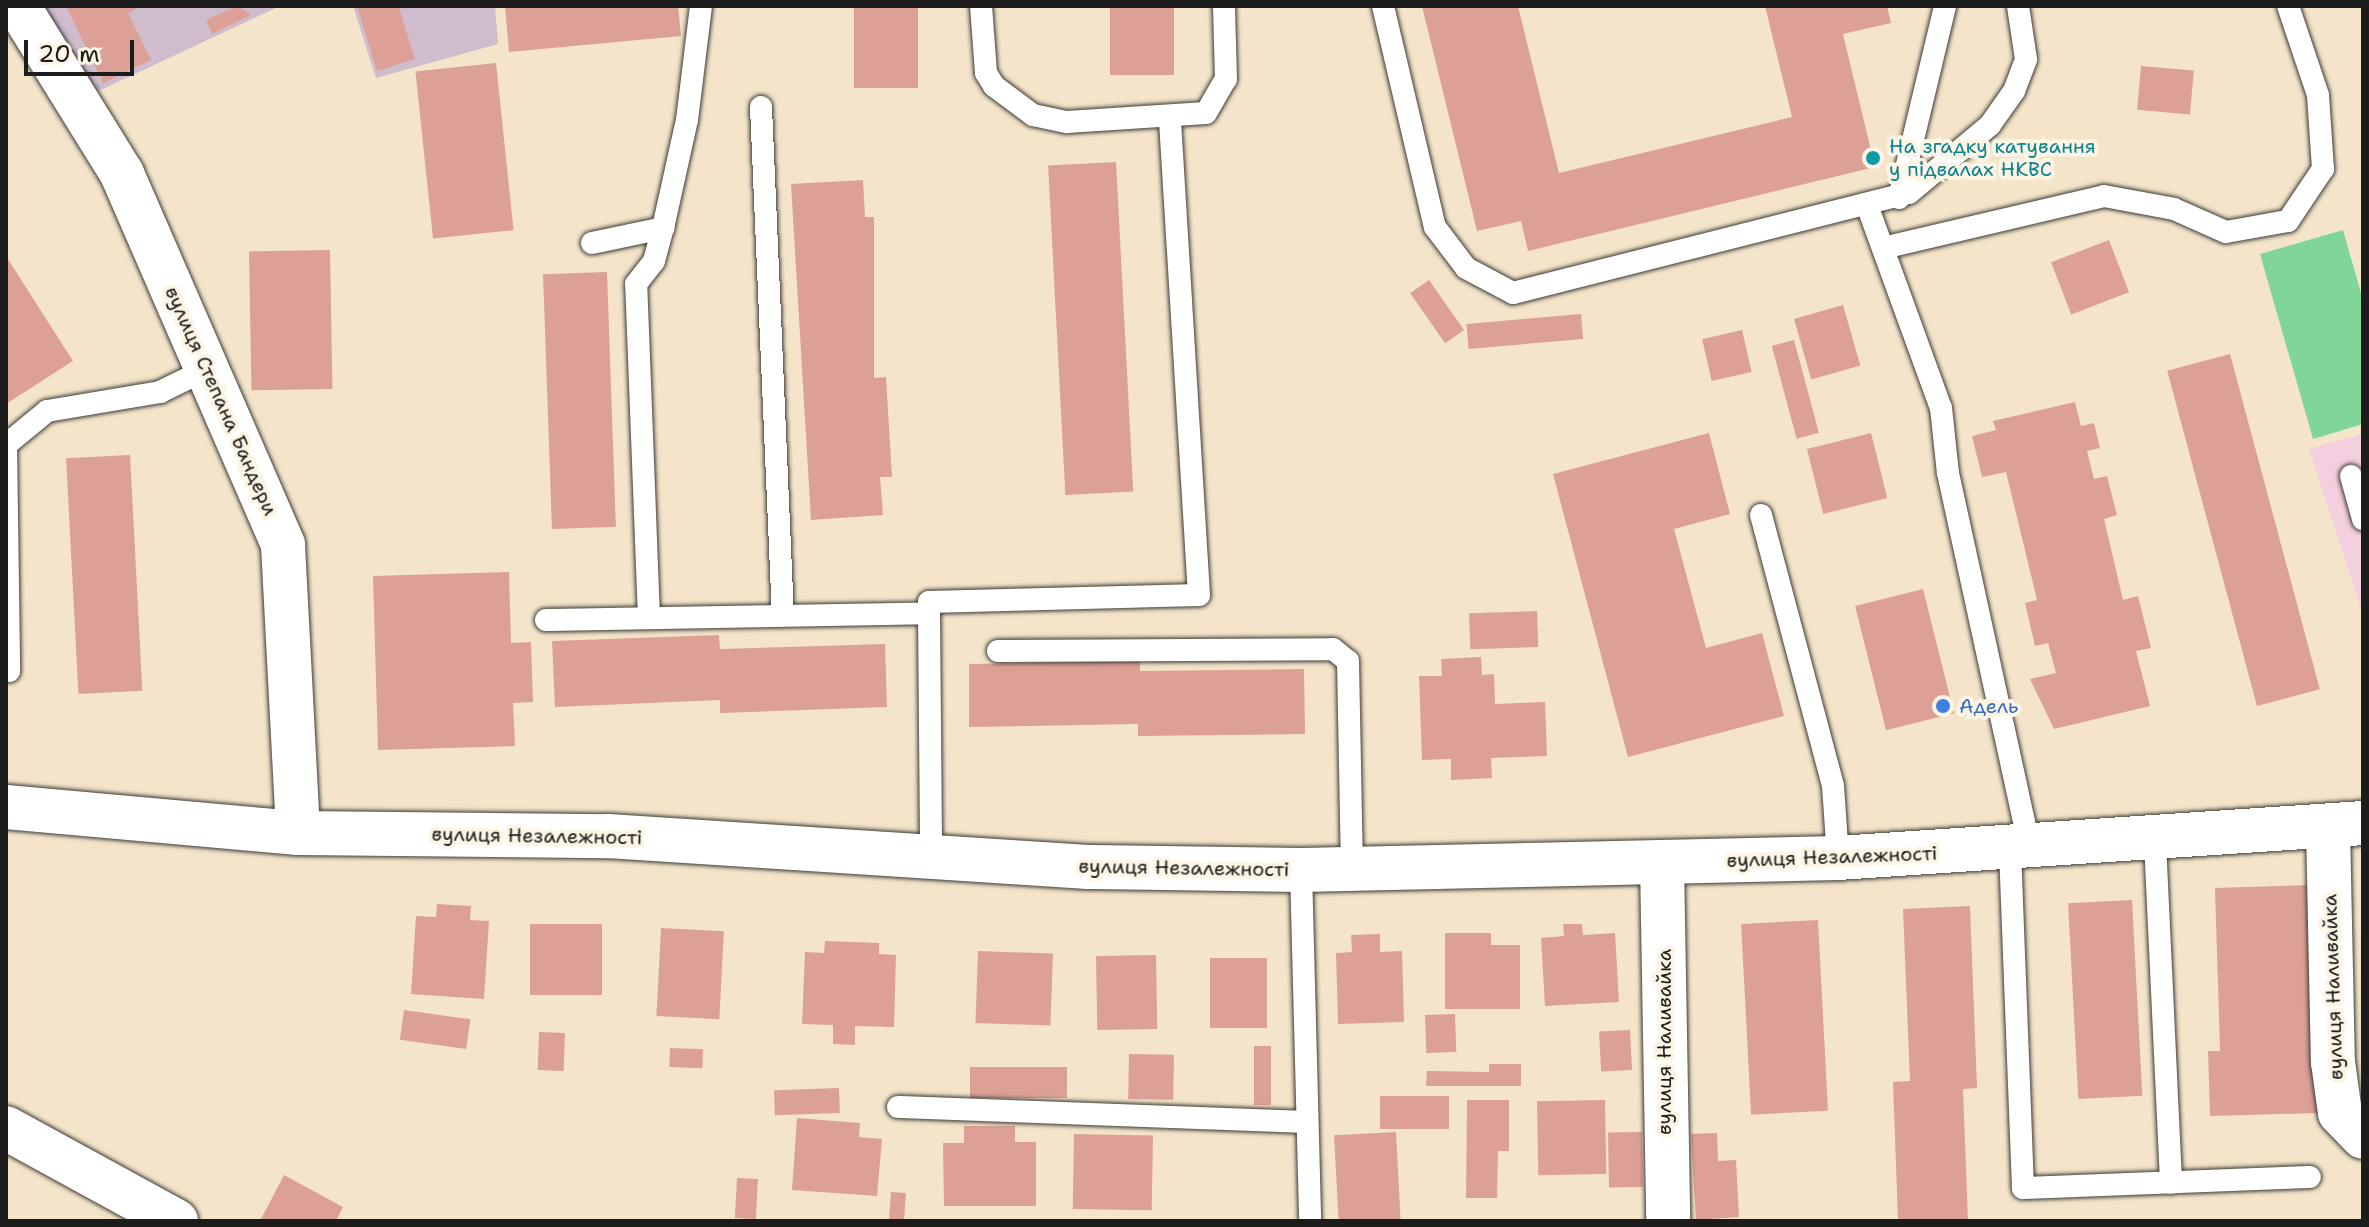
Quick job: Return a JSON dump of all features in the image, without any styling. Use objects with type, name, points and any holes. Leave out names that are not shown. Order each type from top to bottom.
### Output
[{"type":"main road","name":"вулиця Степана Бандери","points":[[18,6],[122,174],[283,545],[298,833]]},
{"type":"main road","name":"вулиця Незалежності","points":[[6,807],[298,833],[608,836],[931,858],[1301,870],[1838,858],[2155,842],[2346,825]]},
{"type":"main road","name":"вулиця Наливайка","points":[[2346,825],[2333,1062],[2340,1113],[2363,1137]]},
{"type":"main road","name":"вулиця Наливайка","points":[[1662,862],[1668,1221]]},
{"type":"main road","points":[[6,1128],[176,1221]]},
{"type":"lane","points":[[649,618],[636,284],[654,261],[663,228],[687,120],[701,6]]},
{"type":"lane","points":[[981,6],[986,73],[1018,107],[1067,122],[1206,113],[1222,92],[1224,6]]},
{"type":"lane","points":[[1383,6],[1435,227],[1466,268],[1496,287],[1513,293],[1899,198],[2003,109],[2026,59],[2018,6]]},
{"type":"lane","points":[[1899,198],[1945,6]]},
{"type":"lane","points":[[1883,248],[2104,196],[2174,209],[2226,232],[2288,221],[2323,169],[2318,95],[2288,6]]},
{"type":"lane","points":[[761,107],[783,616]]},
{"type":"lane","points":[[931,858],[929,602],[1199,595],[1170,116]]},
{"type":"lane","points":[[1867,205],[1941,408],[1948,473],[2020,850],[2023,1188],[2310,1177]]},
{"type":"lane","points":[[592,243],[663,228]]},
{"type":"lane","points":[[9,671],[6,444],[47,411],[160,392],[207,369]]},
{"type":"lane","points":[[2351,476],[2363,519]]},
{"type":"lane","points":[[1761,515],[1833,786],[1838,858]]},
{"type":"lane","points":[[546,620],[929,613]]},
{"type":"lane","points":[[998,651],[1333,649],[1348,661],[1352,870]]},
{"type":"lane","points":[[2155,842],[2171,1183]]},
{"type":"lane","points":[[1301,870],[1303,1122],[1310,1221]]},
{"type":"lane","points":[[898,1107],[1303,1122]]},
{"type":"shaded area","points":[[39,6],[280,6],[90,95]]},
{"type":"shaded area","points":[[353,6],[495,6],[498,44],[376,78]]},
{"type":"shaded area","points":[[2363,434],[2363,615],[2309,449]]},
{"type":"green space","points":[[2343,230],[2363,300],[2363,424],[2313,439],[2260,254]]},
{"type":"building","points":[[66,6],[142,6],[128,13],[151,60],[103,83]]},
{"type":"building","points":[[237,6],[251,15],[212,34],[206,20]]},
{"type":"building","points":[[357,6],[399,8],[415,59],[377,71]]},
{"type":"building","points":[[505,6],[678,6],[681,36],[509,52]]},
{"type":"building","points":[[854,6],[918,6],[918,88],[854,88]]},
{"type":"building","points":[[1110,6],[1174,6],[1174,75],[1110,75]]},
{"type":"building","points":[[1422,6],[1518,6],[1559,173],[1792,117],[1765,6],[1887,6],[1891,23],[1843,34],[1875,167],[1528,251],[1521,221],[1477,231]]},
{"type":"building","points":[[496,63],[514,230],[433,239],[415,71]]},
{"type":"building","points":[[2141,66],[2194,71],[2190,114],[2137,110]]},
{"type":"building","points":[[1116,162],[1133,492],[1065,495],[1048,166]]},
{"type":"building","points":[[863,180],[865,217],[874,217],[874,378],[886,377],[892,477],[880,477],[883,515],[811,520],[791,184]]},
{"type":"building","points":[[2109,240],[2129,292],[2071,314],[2051,262]]},
{"type":"building","points":[[330,250],[332,389],[251,390],[249,251]]},
{"type":"building","points":[[6,256],[73,361],[6,404]]},
{"type":"building","points":[[607,272],[616,527],[552,529],[543,274]]},
{"type":"building","points":[[1429,280],[1464,330],[1445,343],[1410,293]]},
{"type":"building","points":[[1843,305],[1860,366],[1811,380],[1794,319]]},
{"type":"building","points":[[1581,314],[1583,339],[1469,349],[1466,324]]},
{"type":"building","points":[[1742,330],[1752,372],[1712,381],[1702,339]]},
{"type":"building","points":[[1794,340],[1819,433],[1797,439],[1772,346]]},
{"type":"building","points":[[2230,354],[2320,689],[2257,706],[2167,371]]},
{"type":"building","points":[[2075,402],[2081,426],[2094,423],[2100,448],[2087,451],[2094,479],[2107,476],[2117,515],[2104,519],[2123,600],[2138,596],[2151,648],[2136,651],[2150,706],[2054,729],[2030,679],[2056,673],[2048,643],[2035,646],[2025,603],[2037,600],[2006,472],[1982,477],[1972,436],[1996,430],[1993,421]]},
{"type":"building","points":[[1709,433],[1730,514],[1674,529],[1706,648],[1762,633],[1784,716],[1628,757],[1553,474]]},
{"type":"building","points":[[1871,433],[1887,498],[1823,514],[1807,449]]},
{"type":"building","points":[[130,455],[142,691],[78,694],[66,458]]},
{"type":"building","points":[[509,572],[511,643],[531,642],[533,702],[513,703],[515,746],[378,750],[373,576]]},
{"type":"building","points":[[1923,589],[1954,713],[1886,730],[1855,606]]},
{"type":"building","points":[[1537,611],[1538,647],[1470,649],[1469,613]]},
{"type":"building","points":[[719,635],[720,649],[885,644],[887,707],[720,713],[720,700],[555,707],[552,641]]},
{"type":"building","points":[[1481,657],[1482,675],[1494,674],[1495,704],[1545,702],[1547,756],[1491,758],[1492,778],[1451,780],[1451,759],[1422,760],[1419,676],[1442,676],[1441,659]]},
{"type":"building","points":[[1140,661],[1140,671],[1304,669],[1305,734],[1138,736],[1138,724],[969,727],[969,664]]},
{"type":"building","points":[[2311,885],[2318,1113],[2210,1116],[2208,1051],[2220,1051],[2215,888]]},
{"type":"building","points":[[2132,900],[2142,1096],[2078,1099],[2068,903]]},
{"type":"building","points":[[437,904],[471,906],[470,920],[489,921],[484,999],[411,994],[416,916],[436,917]]},
{"type":"building","points":[[1970,906],[1977,1088],[1963,1089],[1968,1221],[1898,1221],[1893,1082],[1910,1081],[1903,909]]},
{"type":"building","points":[[1818,920],[1828,1111],[1751,1115],[1741,924]]},
{"type":"building","points":[[530,924],[602,924],[602,995],[530,995]]},
{"type":"building","points":[[1563,924],[1582,924],[1583,935],[1615,933],[1619,1002],[1545,1006],[1541,938],[1564,936]]},
{"type":"building","points":[[661,928],[724,931],[719,1019],[656,1016]]},
{"type":"building","points":[[1445,933],[1491,933],[1491,945],[1520,945],[1520,1009],[1445,1009]]},
{"type":"building","points":[[1380,934],[1380,952],[1402,951],[1404,1022],[1338,1024],[1336,953],[1352,952],[1351,935]]},
{"type":"building","points":[[825,941],[879,943],[879,954],[896,955],[894,1027],[855,1026],[855,1045],[833,1044],[833,1025],[802,1024],[805,952],[824,953]]},
{"type":"building","points":[[978,951],[1053,954],[1050,1026],[975,1023]]},
{"type":"building","points":[[1156,955],[1157,1029],[1097,1030],[1096,956]]},
{"type":"building","points":[[1210,958],[1267,958],[1267,1028],[1210,1028]]},
{"type":"building","points":[[404,1010],[470,1019],[466,1049],[400,1040]]},
{"type":"building","points":[[1455,1014],[1456,1052],[1426,1053],[1425,1015]]},
{"type":"building","points":[[1630,1030],[1632,1070],[1601,1072],[1599,1032]]},
{"type":"building","points":[[539,1032],[565,1033],[564,1071],[538,1070]]},
{"type":"building","points":[[1254,1046],[1271,1046],[1271,1105],[1254,1105]]},
{"type":"building","points":[[670,1048],[703,1049],[702,1068],[669,1067]]},
{"type":"building","points":[[1129,1054],[1174,1055],[1173,1100],[1128,1099]]},
{"type":"building","points":[[1489,1064],[1521,1064],[1521,1086],[1426,1086],[1427,1071],[1489,1072]]},
{"type":"building","points":[[970,1067],[1067,1067],[1067,1098],[970,1098]]},
{"type":"building","points":[[839,1088],[840,1113],[775,1115],[774,1090]]},
{"type":"building","points":[[1380,1096],[1449,1096],[1449,1129],[1380,1129]]},
{"type":"building","points":[[1467,1100],[1509,1100],[1509,1151],[1498,1151],[1497,1198],[1466,1198]]},
{"type":"building","points":[[1605,1100],[1606,1174],[1538,1175],[1537,1101]]},
{"type":"building","points":[[797,1118],[860,1123],[859,1137],[882,1139],[877,1196],[792,1190]]},
{"type":"building","points":[[964,1126],[1015,1126],[1015,1142],[1036,1142],[1036,1206],[944,1206],[943,1143],[964,1143]]},
{"type":"building","points":[[1396,1132],[1401,1221],[1339,1221],[1334,1135]]},
{"type":"building","points":[[1642,1132],[1643,1187],[1609,1188],[1608,1133]]},
{"type":"building","points":[[1717,1133],[1718,1161],[1736,1160],[1739,1217],[1696,1220],[1691,1134]]},
{"type":"building","points":[[1074,1134],[1153,1135],[1152,1210],[1073,1209]]},
{"type":"building","points":[[284,1175],[343,1207],[336,1221],[260,1221]]},
{"type":"building","points":[[737,1178],[758,1179],[756,1219],[735,1218]]},
{"type":"building","points":[[891,1192],[906,1193],[904,1221],[889,1221]]},
{"type":"place","name":"На згадку катування у підвалах НКВС","points":[[1873,158]]},
{"type":"place","name":"Адель","points":[[1943,706]]}]
